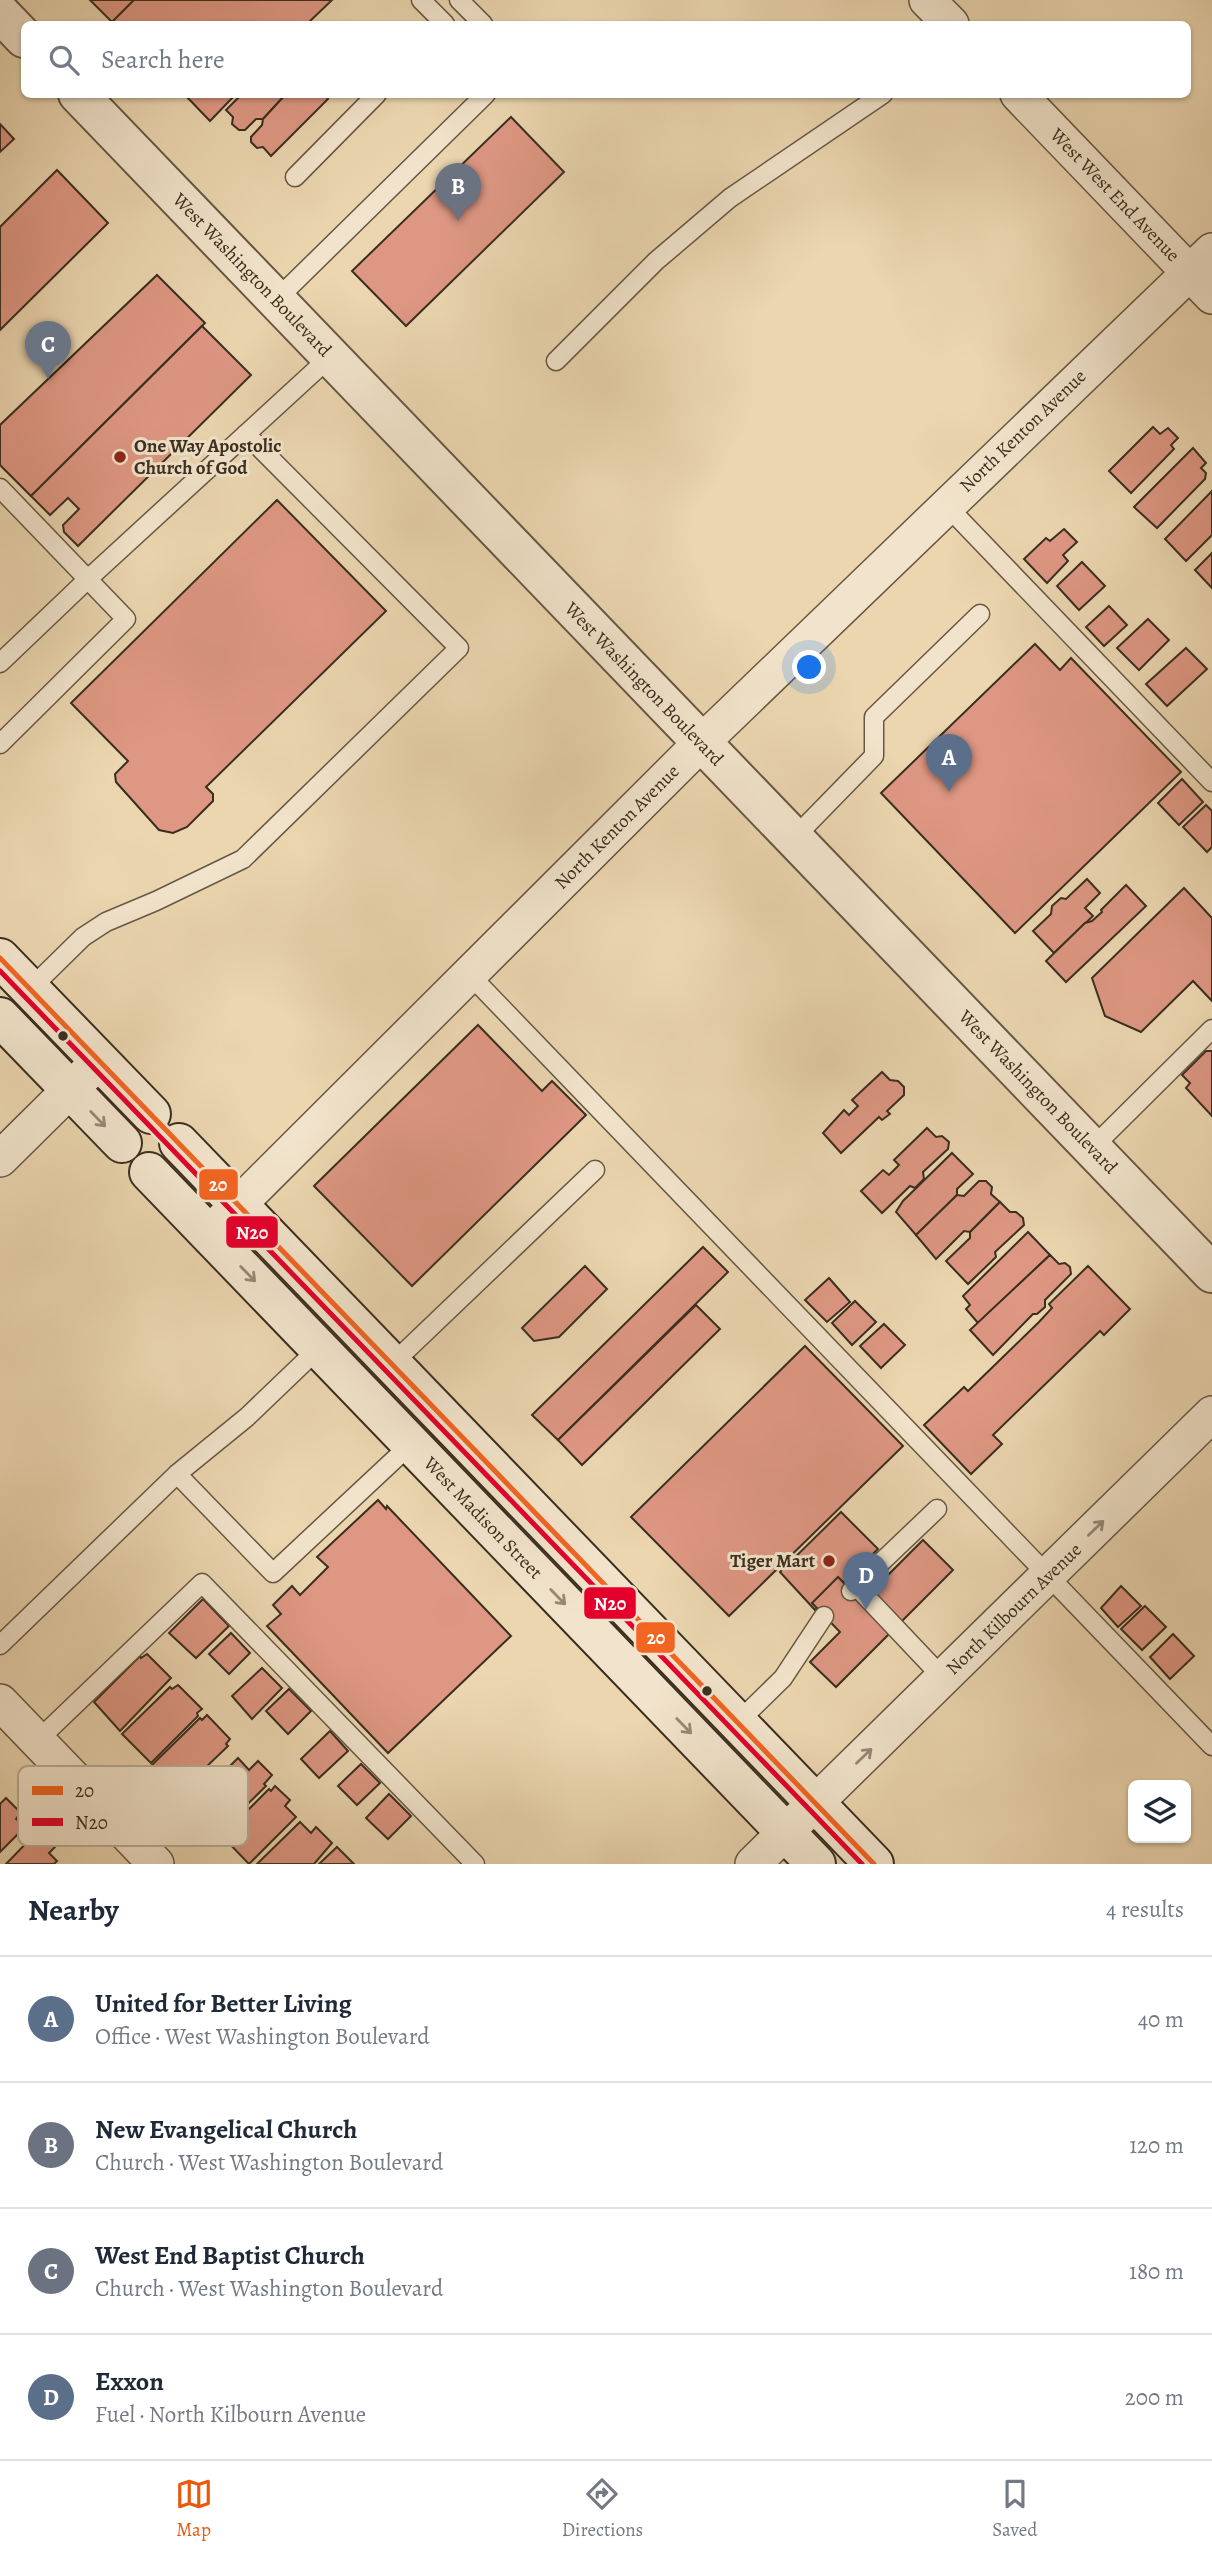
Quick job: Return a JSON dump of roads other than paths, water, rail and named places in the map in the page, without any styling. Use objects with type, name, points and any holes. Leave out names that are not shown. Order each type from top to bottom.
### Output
[{"type":"main road","points":[[0,13],[21,35]]},
{"type":"main road","name":"West Washington Boulevard","points":[[82,98],[1212,1273]]},
{"type":"main road","points":[[0,958],[151,1114]]},
{"type":"main road","points":[[0,1017],[121,1143]]},
{"type":"main road","points":[[179,1143],[874,1864]]},
{"type":"main road","name":"West Madison Street","points":[[149,1172],[816,1864]]},
{"type":"street","points":[[927,0],[948,21]]},
{"type":"street","name":"West West End Avenue","points":[[1022,98],[1205,273]]},
{"type":"street","name":"North Kenton Avenue","points":[[209,1234],[701,743],[946,505],[1205,273]]},
{"type":"street","points":[[0,1159],[99,1061]]},
{"type":"street","name":"North Kilbourn Avenue","points":[[754,1864],[1212,1414]]},
{"type":"street","points":[[0,1702],[61,1766]]},
{"type":"street","points":[[139,1846],[156,1864]]},
{"type":"lane","points":[[421,0],[442,21]]},
{"type":"lane","points":[[459,0],[480,21]]},
{"type":"lane","points":[[295,177],[373,98]]},
{"type":"lane","points":[[276,300],[482,98]]},
{"type":"lane","points":[[556,361],[656,261],[730,198],[877,98]]},
{"type":"lane","points":[[0,663],[330,357]]},
{"type":"lane","points":[[30,989],[83,937],[106,922],[243,859],[459,648],[246,434]]},
{"type":"lane","points":[[0,488],[126,619],[0,744]]},
{"type":"lane","points":[[946,505],[1212,782]]},
{"type":"lane","points":[[793,839],[874,756],[874,717],[980,614]]},
{"type":"lane","points":[[469,974],[1212,1746]]},
{"type":"lane","points":[[1092,1148],[1212,1029]]},
{"type":"lane","points":[[392,1364],[595,1170]]},
{"type":"lane","points":[[0,1645],[177,1474],[247,1417],[319,1348]]},
{"type":"lane","points":[[177,1474],[273,1573],[411,1444]]},
{"type":"lane","points":[[937,1509],[853,1588],[943,1678]]},
{"type":"lane","points":[[37,1741],[202,1583],[475,1864]]},
{"type":"lane","points":[[737,1723],[783,1678],[824,1616]]},
{"type":"place","name":"New Evangelical Church","points":[[458,221]]},
{"type":"place","name":"West End Baptist Church","points":[[48,379]]},
{"type":"place","name":"One Way Apostolic Church of God","points":[[120,457]]},
{"type":"place","name":"United for Better Living","points":[[949,792]]},
{"type":"place","name":"Tiger Mart","points":[[829,1561]]},
{"type":"place","name":"Exxon","points":[[866,1610]]}]
